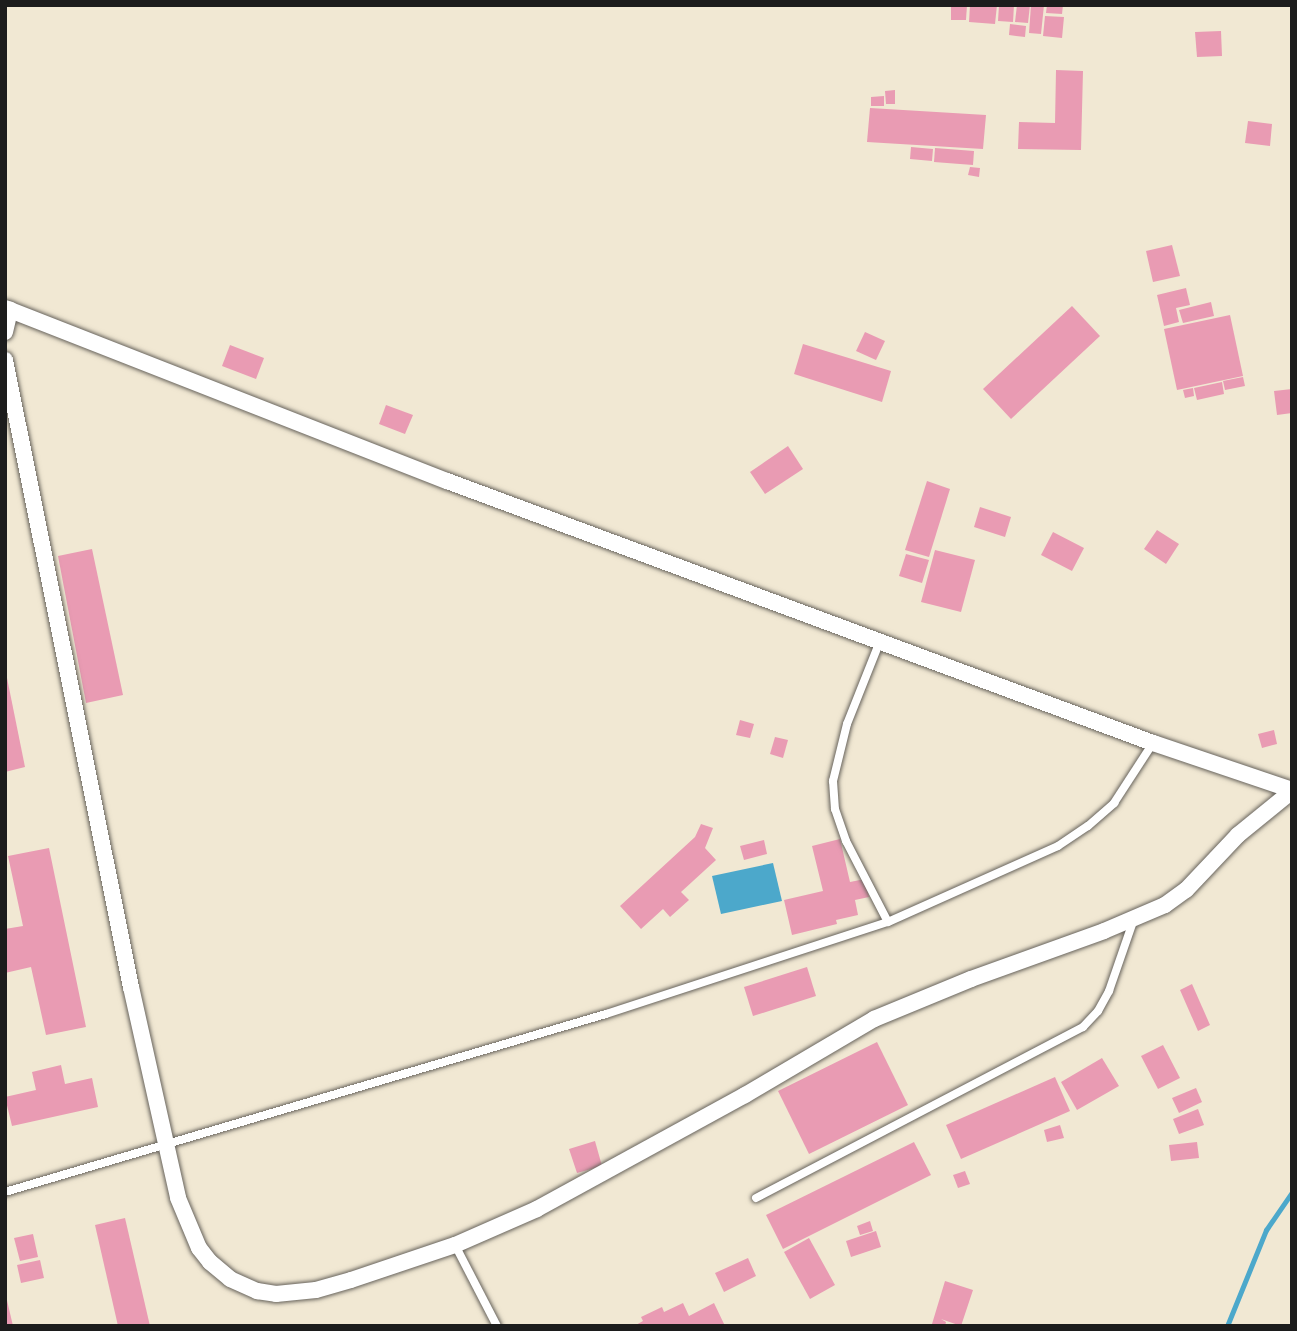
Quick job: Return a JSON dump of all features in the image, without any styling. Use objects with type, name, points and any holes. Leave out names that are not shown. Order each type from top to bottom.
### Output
[{"type":"street","points":[[5,332],[8,309],[447,481],[1153,743],[1292,791]]},
{"type":"street","points":[[5,360],[131,987],[178,1198],[199,1248],[210,1262],[230,1279],[257,1291],[276,1294],[316,1290],[455,1245],[548,1203],[745,1095],[874,1019],[1165,905],[1186,890],[1238,835],[1292,791]]},
{"type":"lane","points":[[880,641],[847,724],[834,781],[835,809],[846,841],[888,922]]},
{"type":"lane","points":[[5,1192],[607,1014],[888,922],[1058,846],[1088,826],[1114,803],[1153,743]]},
{"type":"lane","points":[[756,1198],[1083,1027],[1098,1012],[1109,991],[1134,919]]},
{"type":"lane","points":[[455,1245],[497,1326]]},
{"type":"water","points":[[773,863],[782,901],[721,914],[712,876]]},
{"type":"building","points":[[951,5],[967,5],[966,20],[951,20]]},
{"type":"building","points":[[970,5],[997,5],[995,24],[969,22]]},
{"type":"building","points":[[999,5],[1014,5],[1013,22],[998,21]]},
{"type":"building","points":[[1017,5],[1030,5],[1028,23],[1015,22]]},
{"type":"building","points":[[1031,5],[1044,5],[1041,34],[1029,33]]},
{"type":"building","points":[[1047,5],[1063,5],[1062,14],[1046,13]]},
{"type":"building","points":[[1045,16],[1064,17],[1062,38],[1043,36]]},
{"type":"building","points":[[1010,24],[1026,26],[1025,37],[1009,35]]},
{"type":"building","points":[[1221,31],[1222,56],[1197,57],[1195,32]]},
{"type":"building","points":[[1056,70],[1083,71],[1081,150],[1018,149],[1019,122],[1055,123]]},
{"type":"building","points":[[895,90],[895,104],[886,104],[885,91]]},
{"type":"building","points":[[884,96],[884,106],[871,106],[871,97]]},
{"type":"building","points":[[870,108],[986,115],[983,149],[867,142]]},
{"type":"building","points":[[1248,121],[1272,124],[1270,146],[1245,143]]},
{"type":"building","points":[[911,147],[933,149],[932,161],[910,159]]},
{"type":"building","points":[[935,148],[974,151],[973,165],[934,162]]},
{"type":"building","points":[[970,167],[980,168],[979,177],[968,175]]},
{"type":"building","points":[[1172,245],[1180,276],[1153,282],[1146,251]]},
{"type":"building","points":[[1186,288],[1190,305],[1176,308],[1179,322],[1164,326],[1157,295]]},
{"type":"building","points":[[1211,302],[1214,316],[1183,323],[1179,310]]},
{"type":"building","points":[[1072,306],[1100,336],[1011,419],[983,389]]},
{"type":"building","points":[[1230,315],[1243,376],[1177,390],[1164,329]]},
{"type":"building","points":[[865,332],[885,341],[876,360],[856,351]]},
{"type":"building","points":[[803,344],[891,371],[882,402],[794,374]]},
{"type":"building","points":[[230,345],[264,358],[256,379],[222,366]]},
{"type":"building","points":[[1243,377],[1245,386],[1225,390],[1223,381]]},
{"type":"building","points":[[1222,382],[1224,394],[1197,400],[1194,388]]},
{"type":"building","points":[[1193,388],[1194,396],[1185,398],[1183,390]]},
{"type":"building","points":[[1292,389],[1292,413],[1277,415],[1274,391]]},
{"type":"building","points":[[386,405],[413,415],[405,434],[379,424]]},
{"type":"building","points":[[788,446],[803,469],[765,494],[750,472]]},
{"type":"building","points":[[927,481],[950,489],[929,557],[905,550]]},
{"type":"building","points":[[980,507],[1011,517],[1005,537],[974,527]]},
{"type":"building","points":[[1157,530],[1179,544],[1166,564],[1144,549]]},
{"type":"building","points":[[1053,532],[1084,548],[1072,571],[1041,555]]},
{"type":"building","points":[[92,549],[123,695],[86,703],[58,556]]},
{"type":"building","points":[[935,550],[975,560],[961,612],[921,602]]},
{"type":"building","points":[[906,554],[929,560],[922,583],[899,576]]},
{"type":"building","points":[[5,668],[25,767],[5,772]]},
{"type":"building","points":[[740,720],[754,724],[750,738],[736,735]]},
{"type":"building","points":[[1274,730],[1277,744],[1262,748],[1258,734]]},
{"type":"building","points":[[775,737],[788,740],[783,758],[770,754]]},
{"type":"building","points":[[701,824],[713,828],[705,848],[716,860],[681,892],[689,900],[670,917],[663,909],[641,929],[620,906],[695,837]]},
{"type":"building","points":[[840,839],[850,882],[865,879],[869,897],[855,900],[858,915],[836,920],[837,924],[792,935],[784,900],[823,891],[812,846]]},
{"type":"building","points":[[764,840],[767,854],[744,860],[740,846]]},
{"type":"building","points":[[49,848],[86,1027],[46,1035],[31,967],[5,973],[5,929],[23,926],[8,856]]},
{"type":"building","points":[[807,967],[816,996],[753,1016],[744,987]]},
{"type":"building","points":[[1192,984],[1210,1025],[1198,1031],[1180,990]]},
{"type":"building","points":[[877,1042],[908,1105],[809,1154],[778,1091]]},
{"type":"building","points":[[1163,1045],[1180,1078],[1158,1089],[1141,1056]]},
{"type":"building","points":[[1102,1058],[1119,1086],[1077,1110],[1061,1082]]},
{"type":"building","points":[[61,1065],[65,1084],[92,1078],[98,1107],[12,1126],[5,1097],[36,1090],[32,1072]]},
{"type":"building","points":[[1055,1077],[1070,1111],[961,1159],[946,1125]]},
{"type":"building","points":[[1196,1088],[1202,1102],[1179,1113],[1172,1098]]},
{"type":"building","points":[[1198,1109],[1204,1125],[1179,1134],[1173,1119]]},
{"type":"building","points":[[1060,1125],[1064,1138],[1047,1142],[1044,1130]]},
{"type":"building","points":[[595,1141],[602,1166],[577,1173],[569,1149]]},
{"type":"building","points":[[914,1142],[931,1175],[783,1249],[766,1215]]},
{"type":"building","points":[[1197,1142],[1199,1158],[1171,1161],[1169,1145]]},
{"type":"building","points":[[965,1171],[970,1184],[958,1188],[953,1175]]},
{"type":"building","points":[[125,1218],[150,1326],[118,1326],[95,1225]]},
{"type":"building","points":[[870,1221],[873,1231],[860,1235],[857,1226]]},
{"type":"building","points":[[876,1231],[881,1247],[851,1257],[846,1241]]},
{"type":"building","points":[[33,1234],[38,1257],[20,1261],[14,1238]]},
{"type":"building","points":[[809,1238],[835,1285],[810,1299],[784,1252]]},
{"type":"building","points":[[748,1258],[756,1276],[724,1292],[715,1273]]},
{"type":"building","points":[[40,1260],[44,1278],[21,1283],[17,1265]]},
{"type":"building","points":[[945,1281],[973,1290],[961,1326],[941,1319],[946,1322],[945,1326],[932,1324]]},
{"type":"building","points":[[6,1296],[13,1326],[5,1326]]},
{"type":"building","points":[[683,1303],[689,1316],[714,1303],[725,1326],[634,1326],[643,1321],[641,1317],[662,1307],[664,1312]]},
{"type":"waterway","points":[[1227,1326],[1266,1230],[1292,1192]]}]
